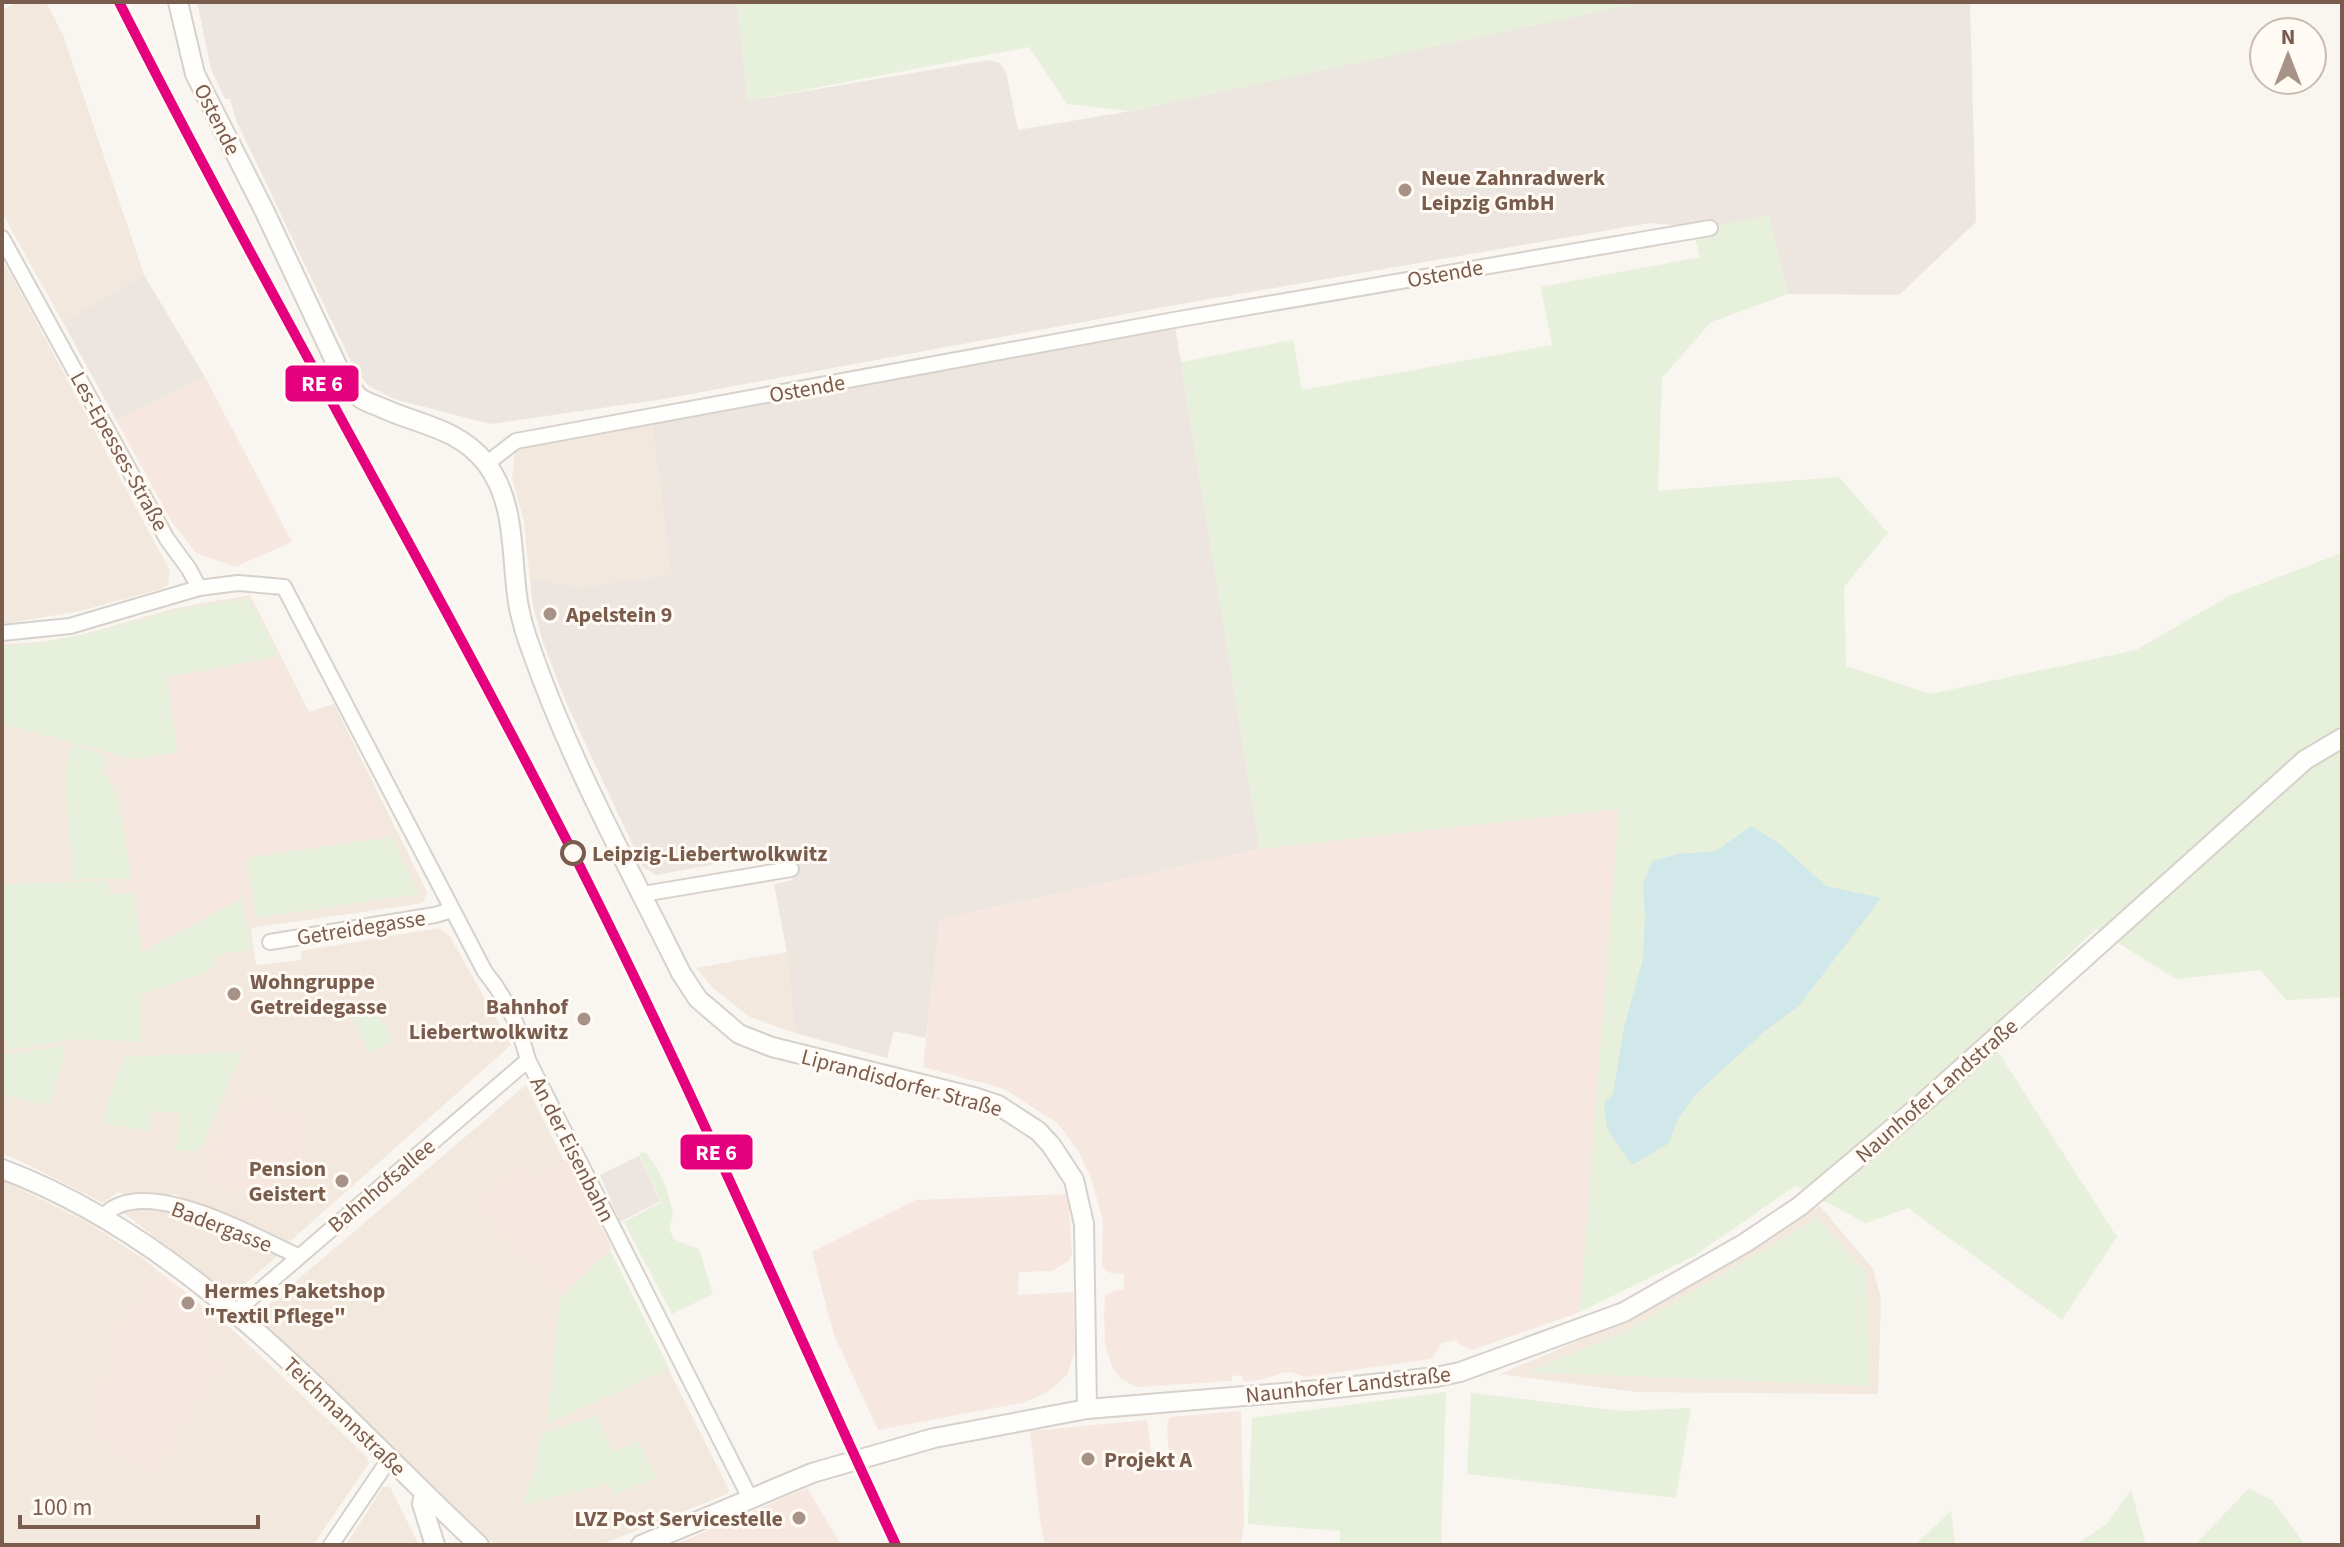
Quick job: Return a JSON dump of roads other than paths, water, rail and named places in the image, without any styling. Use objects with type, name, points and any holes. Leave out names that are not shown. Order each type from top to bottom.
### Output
[{"type":"street","name":"Ostende","points":[[178,2],[195,74],[343,378],[360,398],[451,434],[469,446],[486,464],[516,441],[1160,323],[1710,228]]},
{"type":"street","name":"Les-Epesses-Straße","points":[[2,238],[167,539],[199,588]]},
{"type":"street","name":"Liprandisdorfer Straße","points":[[486,464],[502,495],[510,524],[519,609],[530,646],[573,755],[681,973],[698,999],[739,1034],[772,1047],[998,1105],[1020,1117],[1051,1145],[1074,1180],[1084,1224],[1087,1409]]},
{"type":"street","name":"An der Eisenbahn","points":[[199,588],[238,583],[284,587],[452,910],[485,972],[495,984],[522,1038],[528,1060],[751,1500]]},
{"type":"street","points":[[2,633],[70,626],[199,588]]},
{"type":"street","name":"Naunhofer Landstraße","points":[[641,1545],[812,1473],[934,1438],[1087,1409],[1318,1390],[1448,1375],[1624,1312],[1745,1243],[1820,1190],[2023,1014],[2305,760],[2342,738]]},
{"type":"street","points":[[643,894],[791,869]]},
{"type":"street","name":"Getreidegasse","points":[[270,942],[452,910]]},
{"type":"street","name":"Bahnhofsallee","points":[[235,1312],[528,1060]]},
{"type":"street","name":"Teichmannstraße","points":[[2,1169],[61,1194],[149,1246],[235,1312],[479,1545]]},
{"type":"street","name":"Badergasse","points":[[102,1218],[114,1206],[128,1202],[175,1204],[298,1256]]},
{"type":"street","points":[[331,1545],[390,1458]]},
{"type":"street","points":[[424,1494],[422,1504],[435,1545]]},
{"type":"water","points":[[1751,826],[1781,845],[1826,886],[1881,898],[1799,1006],[1765,1031],[1695,1095],[1677,1121],[1669,1143],[1632,1165],[1607,1129],[1604,1103],[1613,1094],[1624,1028],[1643,958],[1643,884],[1652,861],[1678,854],[1716,851]]},
{"type":"place","name":"Neue Zahnradwerk Leipzig GmbH","points":[[1405,190]]},
{"type":"place","name":"Apelstein 9","points":[[550,614]]},
{"type":"place","name":"Leipzig-Liebertwolkwitz","points":[[573,853]]},
{"type":"place","name":"Wohngruppe Getreidegasse","points":[[234,994]]},
{"type":"place","name":"Bahnhof Liebertwolkwitz","points":[[584,1019]]},
{"type":"place","name":"Pension Geistert","points":[[342,1181]]},
{"type":"place","name":"Hermes Paketshop \"Textil Pflege\"","points":[[188,1303]]},
{"type":"place","name":"Projekt A","points":[[1088,1459]]},
{"type":"place","name":"LVZ Post Servicestelle","points":[[799,1518]]}]
